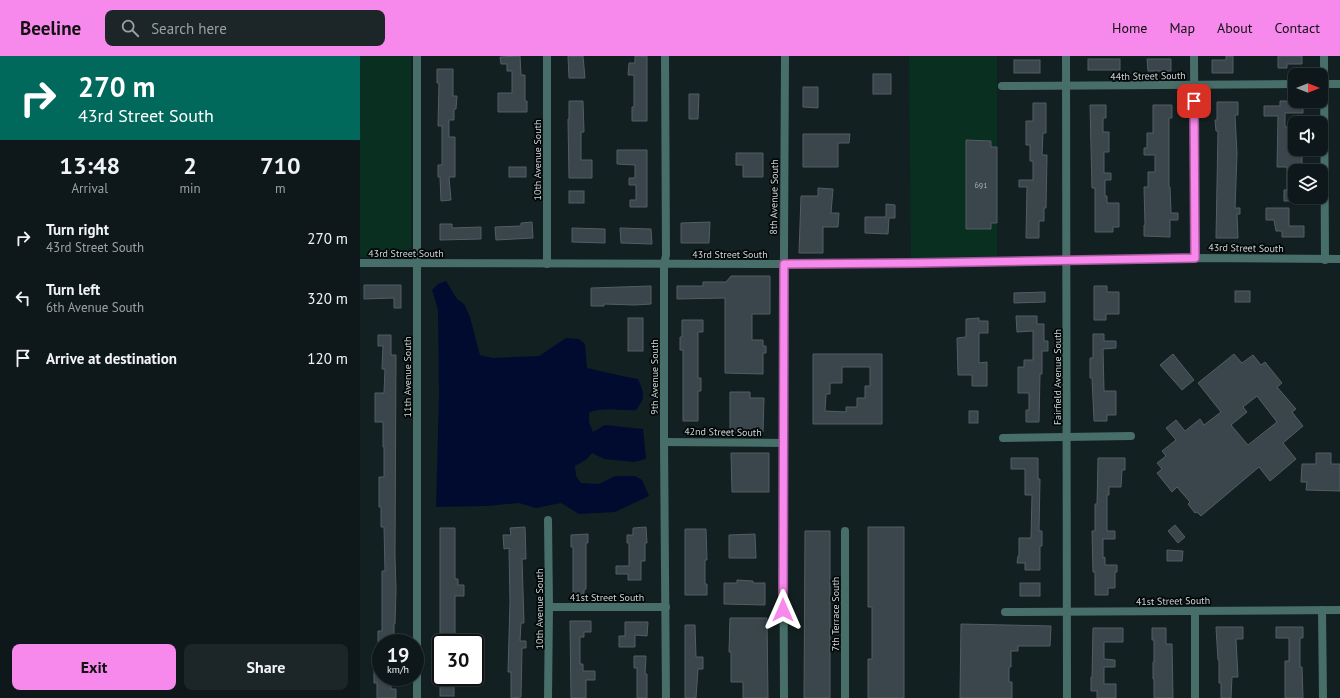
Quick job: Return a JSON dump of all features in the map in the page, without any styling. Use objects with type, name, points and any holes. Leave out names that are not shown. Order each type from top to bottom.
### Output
[{"type":"street","name":"11th Avenue South","points":[[417,56],[417,698]]},
{"type":"street","name":"10th Avenue South","points":[[547,56],[547,264]]},
{"type":"street","name":"9th Avenue South","points":[[665,56],[666,255],[664,264],[664,442],[666,698]]},
{"type":"street","name":"8th Avenue South","points":[[784,698],[783,443],[785,56]]},
{"type":"street","name":"Fairfield Avenue South","points":[[1066,56],[1067,698]]},
{"type":"street","points":[[1194,56],[1195,258]]},
{"type":"street","points":[[1324,56],[1324,68]]},
{"type":"street","name":"44th Street South","points":[[1002,86],[1288,84]]},
{"type":"street","points":[[1328,84],[1340,84]]},
{"type":"street","points":[[1323,108],[1325,260]]},
{"type":"street","name":"43rd Street South","points":[[360,263],[784,264],[1195,258],[1340,259]]},
{"type":"street","points":[[1003,438],[1131,436]]},
{"type":"street","name":"42nd Street South","points":[[664,442],[783,443]]},
{"type":"street","name":"10th Avenue South","points":[[548,520],[548,698]]},
{"type":"street","name":"7th Terrace South","points":[[845,698],[846,531]]},
{"type":"street","name":"41st Street South","points":[[549,607],[666,607]]},
{"type":"street","points":[[1322,610],[1323,698]]},
{"type":"street","name":"41st Street South","points":[[1005,612],[1340,610]]},
{"type":"street","points":[[1195,611],[1195,698]]},
{"type":"green space","points":[[360,56],[411,56],[411,247],[401,257],[360,257]]},
{"type":"green space","points":[[909,56],[997,56],[997,256],[911,259]]},
{"type":"water","points":[[446,281],[457,299],[464,304],[470,317],[480,355],[493,358],[539,356],[566,338],[579,339],[585,344],[587,368],[638,379],[642,388],[643,398],[636,410],[593,411],[589,413],[589,422],[593,432],[605,425],[643,429],[646,459],[634,462],[604,459],[592,453],[587,459],[575,466],[576,476],[581,483],[599,484],[615,476],[635,476],[642,480],[649,496],[615,512],[579,514],[561,503],[536,508],[519,503],[487,506],[436,507],[439,396],[438,310],[432,290],[438,284]]},
{"type":"building","points":[[520,56],[521,75],[525,75],[525,101],[527,101],[527,112],[498,112],[498,93],[512,93],[512,71],[507,71],[507,64],[501,64],[500,57]]},
{"type":"building","points":[[568,56],[583,56],[585,78],[569,78]]},
{"type":"building","points":[[635,56],[647,56],[647,121],[632,121],[632,107],[634,107],[634,75],[628,75],[629,63],[635,63]]},
{"type":"building","points":[[1226,56],[1233,56],[1233,73],[1212,73],[1212,60],[1226,60]]},
{"type":"building","points":[[1278,56],[1302,56],[1302,64],[1287,64],[1287,68],[1278,68]]},
{"type":"building","points":[[1088,59],[1120,59],[1120,70],[1088,70]]},
{"type":"building","points":[[1147,59],[1171,59],[1171,71],[1148,71]]},
{"type":"building","points":[[1014,60],[1040,60],[1040,73],[1014,73]]},
{"type":"building","points":[[437,69],[453,69],[453,96],[457,96],[456,109],[454,109],[454,120],[449,120],[449,137],[455,137],[455,177],[449,177],[451,200],[441,201],[438,165],[442,165],[442,126],[438,126],[439,83],[437,83]]},
{"type":"building","points":[[873,74],[891,74],[891,94],[873,94]]},
{"type":"building","points":[[803,87],[818,87],[818,108],[803,107]]},
{"type":"building","points":[[689,94],[699,94],[698,119],[689,119]]},
{"type":"building","points":[[569,101],[583,101],[584,132],[581,132],[581,160],[592,160],[592,178],[569,178]]},
{"type":"building","points":[[1280,101],[1288,101],[1288,108],[1303,108],[1303,113],[1285,113],[1285,127],[1288,127],[1288,156],[1302,156],[1302,164],[1288,164],[1288,201],[1284,201],[1284,190],[1287,190],[1287,167],[1277,167],[1278,116],[1264,116],[1264,106],[1280,106]]},
{"type":"building","points":[[1217,102],[1238,102],[1238,115],[1235,115],[1237,154],[1235,208],[1240,208],[1240,214],[1237,214],[1238,238],[1216,238],[1218,131],[1216,131],[1215,120],[1217,120]]},
{"type":"building","points":[[1033,103],[1046,103],[1046,133],[1043,133],[1042,155],[1047,155],[1046,208],[1044,208],[1044,221],[1039,221],[1039,238],[1026,238],[1027,187],[1019,187],[1019,180],[1033,180],[1033,161],[1030,161],[1030,145],[1026,145],[1026,121],[1033,121]]},
{"type":"building","points":[[1090,105],[1106,105],[1106,118],[1103,118],[1103,132],[1109,132],[1109,152],[1104,152],[1104,173],[1111,173],[1111,180],[1105,180],[1105,196],[1107,196],[1107,203],[1119,203],[1119,227],[1113,227],[1113,232],[1095,232],[1095,188],[1092,188]]},
{"type":"building","points":[[1153,105],[1172,105],[1172,118],[1169,118],[1169,187],[1171,213],[1178,213],[1178,220],[1170,220],[1170,237],[1144,236],[1144,187],[1148,187],[1148,172],[1155,172],[1155,155],[1144,155],[1144,148],[1147,148],[1147,133],[1153,133]]},
{"type":"building","points":[[803,134],[850,134],[849,143],[838,143],[838,167],[803,167]]},
{"type":"building","points":[[966,140],[991,141],[991,147],[997,147],[997,223],[991,223],[991,229],[966,229]]},
{"type":"building","points":[[617,150],[647,150],[647,207],[630,207],[630,200],[636,200],[636,185],[629,185],[629,178],[635,178],[635,165],[617,164]]},
{"type":"building","points":[[736,153],[763,153],[763,177],[743,177],[743,165],[736,165]]},
{"type":"building","points":[[509,167],[526,167],[526,177],[509,177]]},
{"type":"building","points":[[818,188],[833,189],[831,213],[839,213],[838,227],[823,227],[823,253],[799,253],[801,196],[818,196]]},
{"type":"building","points":[[569,191],[584,191],[584,203],[569,203]]},
{"type":"building","points":[[886,204],[895,205],[895,218],[889,218],[888,234],[865,233],[865,217],[886,217]]},
{"type":"building","points":[[1266,208],[1289,208],[1289,226],[1304,226],[1304,237],[1282,237],[1282,231],[1276,231],[1274,220],[1266,220]]},
{"type":"building","points":[[532,222],[533,238],[496,240],[495,227],[521,226],[521,223]]},
{"type":"building","points":[[710,222],[709,243],[681,243],[681,223]]},
{"type":"building","points":[[440,224],[452,224],[452,228],[481,227],[481,239],[440,240]]},
{"type":"building","points":[[572,228],[605,229],[605,243],[572,242]]},
{"type":"building","points":[[620,228],[651,229],[652,244],[621,243]]},
{"type":"building","points":[[731,276],[770,276],[770,314],[752,314],[752,340],[763,340],[763,346],[766,346],[766,353],[763,353],[763,374],[725,373],[725,298],[677,299],[677,286],[703,286],[703,282],[726,282]]},
{"type":"building","points":[[364,285],[401,285],[401,308],[394,308],[394,298],[364,299]]},
{"type":"building","points":[[651,286],[651,304],[604,304],[604,306],[591,306],[591,288]]},
{"type":"building","points":[[1094,286],[1107,286],[1107,292],[1119,292],[1119,314],[1106,314],[1106,320],[1094,320]]},
{"type":"building","points":[[1235,291],[1250,291],[1250,302],[1235,302]]},
{"type":"building","points":[[1045,292],[1045,302],[1014,303],[1014,293]]},
{"type":"building","points":[[1016,316],[1037,316],[1037,324],[1044,324],[1044,341],[1048,341],[1048,351],[1042,351],[1039,422],[1026,422],[1026,410],[1029,410],[1029,393],[1018,393],[1018,367],[1024,367],[1024,360],[1033,360],[1033,331],[1017,332]]},
{"type":"building","points":[[628,318],[643,318],[643,351],[628,351]]},
{"type":"building","points":[[979,318],[979,321],[988,321],[988,333],[979,333],[979,363],[987,362],[987,386],[972,386],[972,375],[958,375],[957,338],[966,337],[966,319]]},
{"type":"building","points":[[682,320],[703,320],[703,332],[698,332],[698,378],[701,378],[701,391],[698,391],[698,421],[683,421],[683,350],[680,350]]},
{"type":"building","points":[[1093,334],[1104,334],[1104,341],[1116,341],[1116,348],[1103,349],[1104,391],[1116,391],[1116,415],[1107,415],[1107,421],[1094,421],[1092,378],[1090,378],[1090,358],[1093,358]]},
{"type":"building","points":[[378,335],[391,335],[391,355],[396,355],[396,590],[394,634],[378,634],[378,631],[382,631],[382,571],[385,571],[384,527],[381,527],[381,507],[379,507],[379,477],[384,477],[384,447],[383,422],[375,422],[375,393],[384,393],[385,369],[382,369],[383,346],[378,346]]},
{"type":"building","points":[[813,354],[882,354],[882,424],[813,424]],"holes":[[[842,367],[870,367],[870,386],[865,386],[865,398],[857,398],[857,407],[846,407],[846,412],[825,411],[826,394],[830,394],[830,383],[842,383]]]},
{"type":"building","points":[[1173,354],[1194,380],[1182,390],[1160,365]]},
{"type":"building","points":[[1234,354],[1242,363],[1253,355],[1261,365],[1265,362],[1282,383],[1277,387],[1296,409],[1292,412],[1303,426],[1283,443],[1296,459],[1270,481],[1259,467],[1201,516],[1197,512],[1195,513],[1188,504],[1190,502],[1177,487],[1172,492],[1157,473],[1162,469],[1157,463],[1166,456],[1162,451],[1176,440],[1166,428],[1176,420],[1185,431],[1200,419],[1204,425],[1221,412],[1198,383]],"holes":[[[1257,396],[1277,422],[1248,445],[1231,425],[1247,412],[1243,407]]]},
{"type":"building","points":[[730,392],[750,392],[750,398],[764,398],[763,432],[730,432]]},
{"type":"building","points":[[969,411],[978,411],[978,423],[969,423]]},
{"type":"building","points":[[731,453],[769,453],[769,492],[732,492]]},
{"type":"building","points":[[1316,453],[1331,453],[1331,464],[1340,464],[1340,491],[1306,490],[1307,482],[1301,482],[1302,464],[1316,464]]},
{"type":"building","points":[[1011,458],[1038,458],[1038,479],[1040,479],[1039,531],[1042,531],[1042,546],[1040,546],[1040,570],[1025,570],[1025,563],[1017,563],[1019,556],[1019,538],[1031,538],[1032,495],[1025,495],[1025,469],[1011,469]]},
{"type":"building","points":[[1098,458],[1125,458],[1125,470],[1122,470],[1121,487],[1109,487],[1109,495],[1107,495],[1107,531],[1115,531],[1115,539],[1103,539],[1103,558],[1105,557],[1105,565],[1117,565],[1117,572],[1115,572],[1115,588],[1108,588],[1108,595],[1095,595],[1095,572],[1093,572],[1092,531],[1095,531]]},
{"type":"building","points":[[1175,525],[1185,537],[1178,543],[1168,531]]},
{"type":"building","points":[[525,527],[526,559],[522,559],[524,623],[521,623],[520,641],[526,641],[526,648],[522,648],[521,697],[511,698],[511,672],[508,672],[510,602],[509,548],[504,549],[503,535],[511,535],[510,528]]},
{"type":"building","points":[[646,527],[647,543],[645,543],[645,561],[641,561],[641,580],[628,580],[628,574],[616,574],[616,566],[629,566],[629,543],[627,543],[627,535],[633,535],[633,528]]},
{"type":"building","points":[[868,527],[904,527],[904,698],[868,698],[868,659],[872,659],[872,607],[868,607]]},
{"type":"building","points":[[440,528],[455,528],[455,579],[458,579],[458,585],[464,585],[464,596],[455,596],[455,634],[440,634]]},
{"type":"building","points":[[685,529],[706,529],[707,560],[705,560],[705,584],[707,584],[707,595],[685,595]]},
{"type":"building","points":[[805,531],[830,531],[830,698],[804,698]]},
{"type":"building","points":[[588,534],[588,543],[586,543],[586,589],[584,590],[584,596],[573,596],[573,547],[571,547],[571,535]]},
{"type":"building","points":[[755,534],[756,558],[729,558],[729,535]]},
{"type":"building","points":[[1167,550],[1183,551],[1182,561],[1167,561]]},
{"type":"building","points":[[737,580],[753,581],[753,583],[765,583],[765,605],[724,604],[724,583],[737,583]]},
{"type":"building","points":[[1020,583],[1040,583],[1040,596],[1020,596]]},
{"type":"building","points":[[730,618],[767,618],[768,698],[743,698],[743,682],[731,682],[731,652],[729,652]]},
{"type":"building","points":[[570,621],[591,621],[591,632],[584,632],[584,637],[580,637],[580,664],[583,664],[583,671],[595,671],[595,680],[586,680],[586,698],[571,698]]},
{"type":"building","points":[[625,622],[648,622],[647,636],[635,635],[635,647],[619,647],[619,636],[625,636]]},
{"type":"building","points":[[961,624],[1051,626],[1050,646],[1018,646],[1018,651],[1011,651],[1009,682],[1012,682],[1012,698],[960,698]]},
{"type":"building","points":[[685,625],[695,625],[696,657],[703,657],[703,669],[698,669],[696,698],[685,698]]},
{"type":"building","points":[[1216,627],[1243,627],[1243,639],[1236,639],[1238,677],[1232,677],[1231,698],[1221,698]]},
{"type":"building","points":[[1276,627],[1303,627],[1303,638],[1300,638],[1300,667],[1302,667],[1303,698],[1285,698],[1285,661],[1289,661],[1289,638],[1276,638]]},
{"type":"building","points":[[1093,628],[1123,628],[1123,642],[1104,642],[1104,659],[1115,660],[1115,667],[1104,667],[1104,684],[1116,684],[1116,698],[1097,698],[1097,691],[1091,691]]},
{"type":"building","points":[[1152,628],[1166,628],[1166,644],[1172,644],[1173,698],[1154,698],[1154,640],[1152,640]]},
{"type":"building","points":[[634,656],[646,656],[645,674],[647,674],[647,698],[637,698],[637,668],[634,668]]},
{"type":"building","points":[[377,686],[391,686],[391,689],[396,689],[396,698],[377,698]]},
{"type":"building","points":[[440,686],[454,686],[454,696],[440,696]]},
{"type":"route","points":[[783,610],[784,264],[1195,258],[1194,101]]}]
